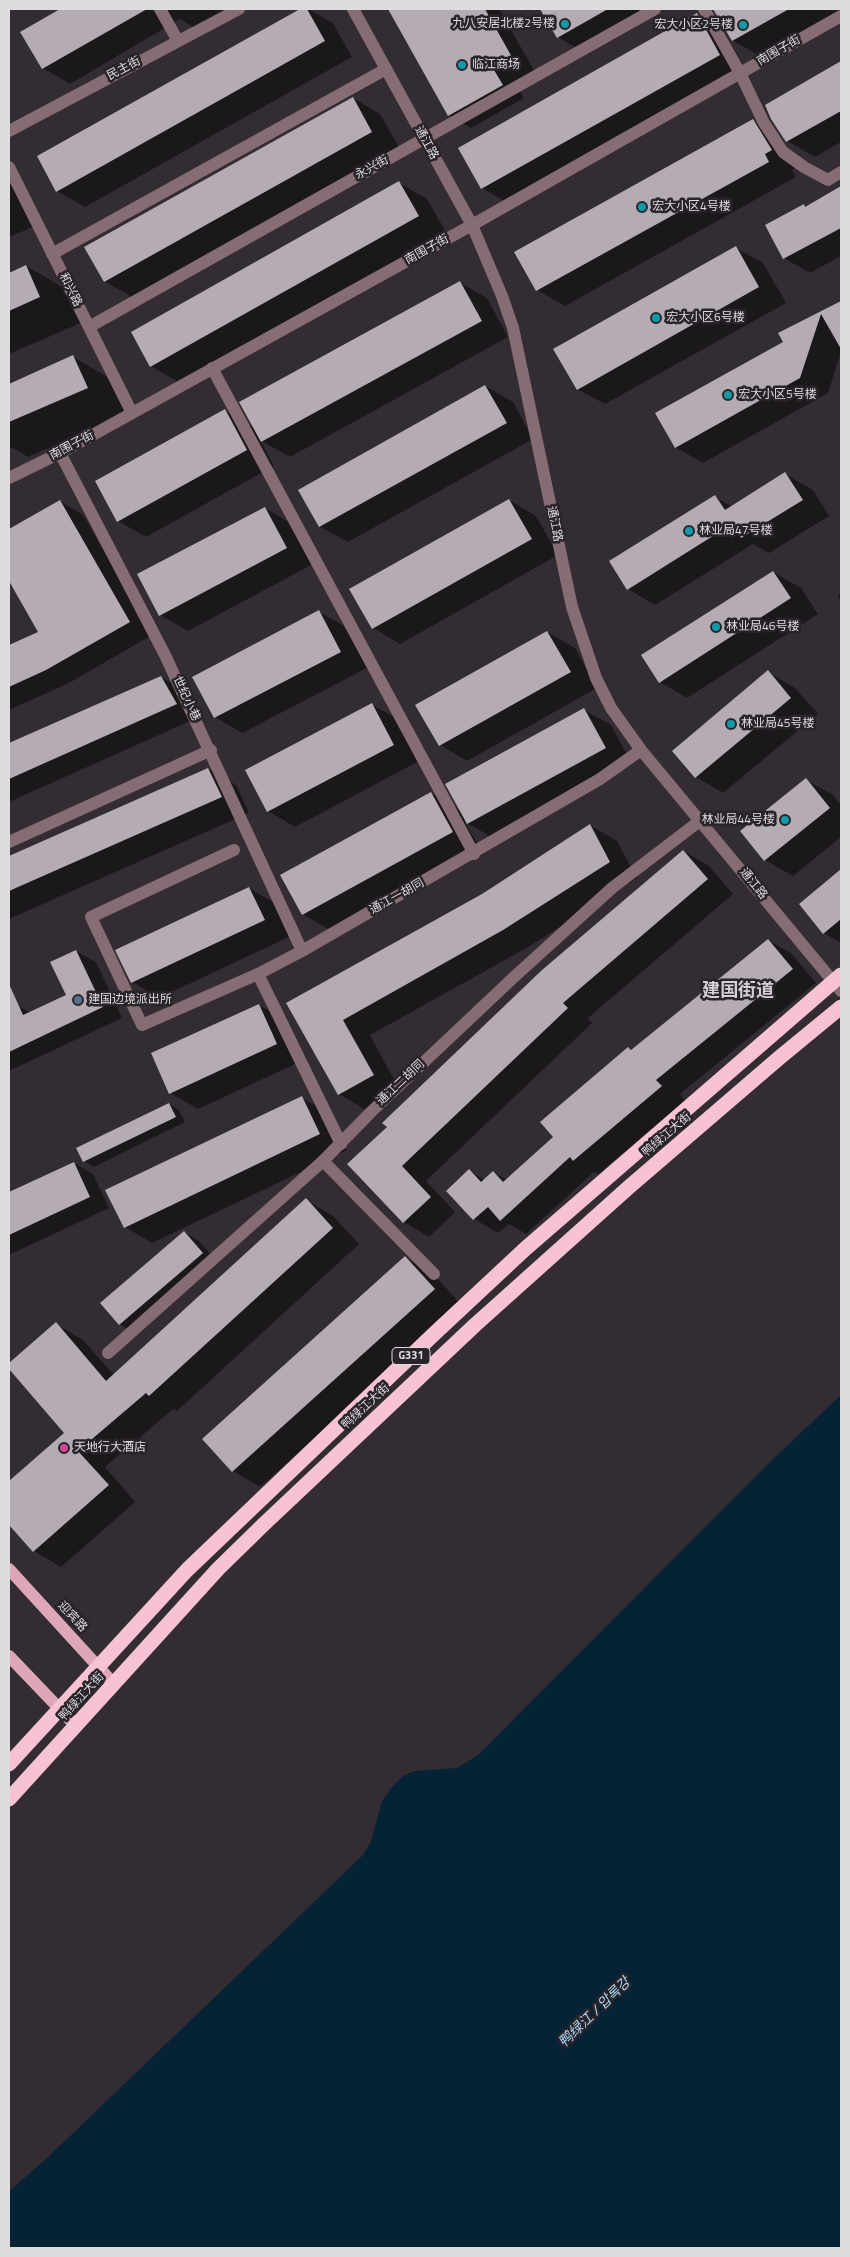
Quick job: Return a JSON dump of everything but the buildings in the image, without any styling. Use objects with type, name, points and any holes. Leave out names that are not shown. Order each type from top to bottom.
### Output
[{"type":"highway","name":"鸭绿江大街","points":[[9,1764],[187,1570],[435,1333],[525,1249],[839,983]]},
{"type":"highway","name":"鸭绿江大街","points":[[9,1799],[250,1537],[475,1325],[629,1187],[841,1007]]},
{"type":"main road","name":"迎宾路","points":[[9,1569],[114,1684]]},
{"type":"main road","points":[[9,1656],[76,1726]]},
{"type":"street","points":[[160,9],[178,40]]},
{"type":"street","name":"民主街","points":[[9,131],[239,9]]},
{"type":"street","name":"通江路","points":[[353,9],[472,225],[502,296],[512,328],[572,607],[584,650],[612,708],[641,750],[839,983]]},
{"type":"street","name":"永兴街","points":[[89,327],[655,9]]},
{"type":"street","points":[[704,9],[740,73],[764,123],[783,152],[804,167],[828,180],[841,172]]},
{"type":"street","name":"南围子街","points":[[9,478],[60,453],[472,225],[841,16]]},
{"type":"street","points":[[52,254],[386,69]]},
{"type":"street","name":"和兴路","points":[[9,167],[132,413]]},
{"type":"street","points":[[212,368],[474,854]]},
{"type":"street","name":"世纪小巷","points":[[60,453],[165,654],[302,950]]},
{"type":"street","points":[[9,842],[210,750]]},
{"type":"street","name":"通江一胡同","points":[[234,850],[91,917],[142,1025],[258,974],[302,950],[474,854],[600,779],[641,750]]},
{"type":"street","name":"通江二胡同","points":[[108,1353],[342,1144],[372,1111],[512,978],[612,888],[701,820]]},
{"type":"street","points":[[258,974],[342,1144]]},
{"type":"street","points":[[323,1161],[434,1274]]},
{"type":"water","name":"鸭绿江 / 압록강","points":[[841,1395],[841,2248],[9,2248],[9,2191],[45,2160],[363,1855],[371,1841],[382,1801],[392,1787],[403,1776],[414,1771],[457,1768],[478,1755],[772,1460]]},
{"type":"place","name":"九八安居北楼2号楼","points":[[565,24]]},
{"type":"place","name":"宏大小区2号楼","points":[[743,25]]},
{"type":"place","name":"临江商场","points":[[462,65]]},
{"type":"place","name":"宏大小区4号楼","points":[[642,207]]},
{"type":"place","name":"宏大小区6号楼","points":[[656,318]]},
{"type":"place","name":"宏大小区5号楼","points":[[728,395]]},
{"type":"place","name":"林业局47号楼","points":[[689,531]]},
{"type":"place","name":"林业局46号楼","points":[[716,627]]},
{"type":"place","name":"林业局45号楼","points":[[731,724]]},
{"type":"place","name":"林业局44号楼","points":[[785,820]]},
{"type":"place","name":"建国边境派出所","points":[[78,1000]]},
{"type":"place","name":"天地行大酒店","points":[[64,1448]]},
{"type":"district","name":"建国街道","points":[[738,992]]}]
